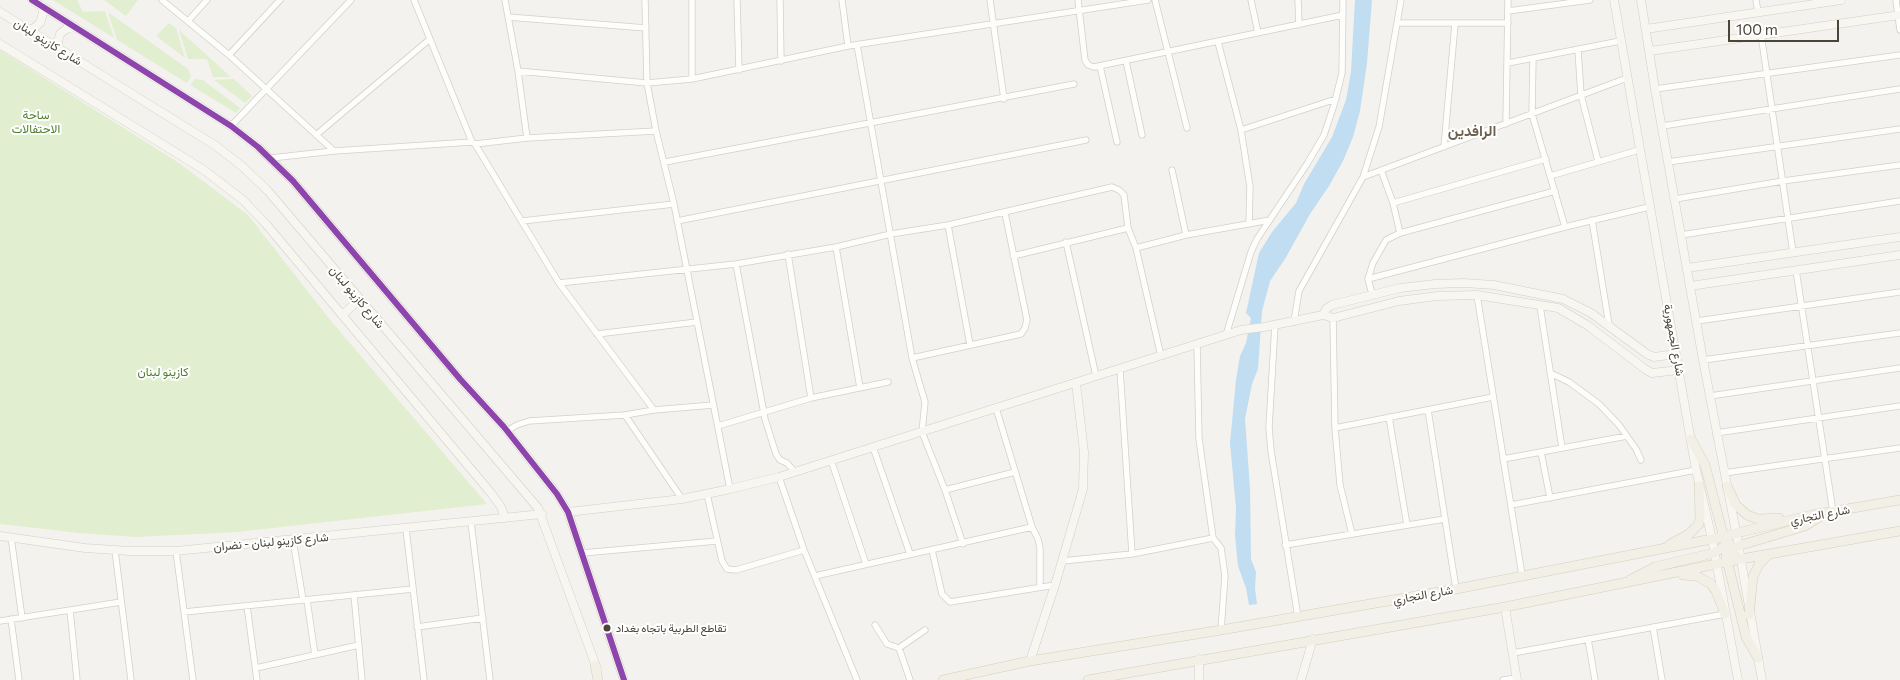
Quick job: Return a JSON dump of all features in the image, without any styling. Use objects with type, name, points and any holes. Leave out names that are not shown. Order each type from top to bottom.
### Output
[{"type":"main road","points":[[1691,439],[1705,465],[1746,637],[1758,658]]},
{"type":"main road","points":[[1662,550],[1687,536],[1697,527],[1700,518],[1699,486]]},
{"type":"main road","points":[[1726,486],[1739,509],[1751,517],[1763,519],[1804,517]]},
{"type":"main road","name":"شارع التجاري","points":[[1736,532],[1804,517],[1900,500]]},
{"type":"main road","points":[[1625,584],[1655,567],[1724,550],[1805,526],[1830,512]]},
{"type":"main road","name":"شارع التجاري","points":[[1088,680],[1313,639],[1505,607],[1625,584],[1716,564],[1724,550],[1740,559],[1900,531]]},
{"type":"main road","points":[[1724,550],[1736,532]]},
{"type":"main road","points":[[1712,539],[1724,550]]},
{"type":"main road","name":"شارع التجاري","points":[[944,680],[1030,661],[1456,589],[1712,539]]},
{"type":"main road","points":[[1749,616],[1753,577],[1760,564],[1770,553]]},
{"type":"main road","points":[[1655,576],[1688,575],[1705,579],[1714,587],[1725,614]]},
{"type":"main road","points":[[595,665],[600,680]]},
{"type":"street","name":"شارع كازينو لبنان","points":[[32,0],[231,126],[271,158],[304,193],[460,379],[507,431],[557,494],[568,512],[624,680]]},
{"type":"street","points":[[162,0],[229,55],[334,151]]},
{"type":"street","points":[[188,21],[207,0]]},
{"type":"street","points":[[229,55],[280,0]]},
{"type":"street","points":[[231,126],[351,0]]},
{"type":"street","points":[[414,0],[474,143],[558,283],[654,410]]},
{"type":"street","points":[[505,0],[518,71],[527,138]]},
{"type":"street","points":[[645,0],[647,83],[656,131],[674,204],[730,490]]},
{"type":"street","points":[[692,0],[692,79]]},
{"type":"street","points":[[737,0],[739,70]]},
{"type":"street","points":[[780,0],[781,61]]},
{"type":"street","points":[[842,0],[848,46]]},
{"type":"street","points":[[990,0],[1004,99]]},
{"type":"street","points":[[1078,0],[1085,60],[1088,66],[1094,67],[1343,15]]},
{"type":"street","points":[[518,71],[647,83],[692,79],[848,46],[1148,0]]},
{"type":"street","points":[[1155,0],[1187,128]]},
{"type":"street","points":[[1251,0],[1258,33]]},
{"type":"street","points":[[1298,0],[1299,24]]},
{"type":"street","points":[[1226,335],[1251,252],[1324,135],[1342,73],[1343,0]]},
{"type":"street","points":[[1294,322],[1299,291],[1363,177],[1379,127],[1401,0]]},
{"type":"street","points":[[1506,124],[1508,0]]},
{"type":"street","points":[[1508,11],[1552,2],[1590,0]]},
{"type":"street","name":"شارع الجمهورية","points":[[1614,0],[1696,470],[1712,539]]},
{"type":"street","name":"شارع الجمهورية","points":[[1642,0],[1655,89],[1762,680]]},
{"type":"street","points":[[1756,0],[1758,12]]},
{"type":"street","points":[[1646,29],[1841,0]]},
{"type":"street","points":[[1896,0],[1900,30]]},
{"type":"street","points":[[28,30],[40,23],[43,13],[42,6]]},
{"type":"street","name":"شارع كازينو لبنان","points":[[0,12],[216,146],[243,167],[268,191],[533,501],[542,514],[595,665]]},
{"type":"street","points":[[1650,51],[1899,16]]},
{"type":"street","points":[[508,17],[646,28]]},
{"type":"street","points":[[1398,23],[1508,23]]},
{"type":"street","points":[[1444,147],[1455,24]]},
{"type":"street","points":[[59,50],[60,34],[66,29],[74,27]]},
{"type":"street","points":[[1761,34],[1793,253]]},
{"type":"street","points":[[316,135],[430,39]]},
{"type":"street","points":[[1508,63],[1620,41]]},
{"type":"street","points":[[1218,42],[1241,130],[1250,187],[1249,224]]},
{"type":"street","points":[[0,44],[204,170],[231,190],[266,224],[492,493],[505,518]]},
{"type":"street","points":[[857,45],[892,234],[912,358],[925,402],[922,432],[945,490],[963,544]]},
{"type":"street","points":[[1578,50],[1581,95],[1598,161]]},
{"type":"street","points":[[1655,89],[1900,55]]},
{"type":"street","points":[[1533,58],[1532,114],[1566,227]]},
{"type":"street","points":[[1126,61],[1142,136]]},
{"type":"street","points":[[1100,66],[1117,142]]},
{"type":"street","points":[[1363,177],[1627,78]]},
{"type":"street","points":[[665,162],[1004,99],[1074,84]]},
{"type":"street","points":[[1662,126],[1900,89]]},
{"type":"street","points":[[1241,130],[1336,99]]},
{"type":"street","points":[[1668,162],[1900,129]]},
{"type":"street","points":[[271,158],[334,151],[656,131]]},
{"type":"street","points":[[677,221],[1086,140]]},
{"type":"street","points":[[1550,176],[1639,150]]},
{"type":"street","points":[[1393,203],[1546,159]]},
{"type":"street","points":[[1675,199],[1900,164]]},
{"type":"street","points":[[1172,170],[1186,235]]},
{"type":"street","points":[[1381,170],[1393,203],[1400,233]]},
{"type":"street","points":[[558,283],[736,264],[836,247],[892,234],[1005,213],[1112,187],[1124,195],[1128,228],[1136,248],[1161,356]]},
{"type":"street","points":[[1372,294],[1368,279],[1373,263],[1386,240],[1400,233],[1555,191]]},
{"type":"street","points":[[1681,235],[1900,202]]},
{"type":"street","points":[[522,222],[674,204]]},
{"type":"street","points":[[1368,279],[1592,220],[1649,207]]},
{"type":"street","points":[[912,358],[1021,334],[1025,328],[1027,320],[1012,256],[1005,213]]},
{"type":"street","points":[[1136,248],[1186,235],[1270,220]]},
{"type":"street","points":[[1592,220],[1609,325]]},
{"type":"street","points":[[948,225],[970,345]]},
{"type":"street","points":[[1012,256],[1128,228]]},
{"type":"street","points":[[1687,268],[1900,237]]},
{"type":"street","points":[[1066,242],[1096,376]]},
{"type":"street","points":[[836,247],[860,388]]},
{"type":"street","points":[[788,254],[811,398]]},
{"type":"street","points":[[1690,286],[1900,255]]},
{"type":"street","points":[[736,264],[764,412],[776,454],[780,460],[787,463],[795,472]]},
{"type":"street","points":[[1796,270],[1830,512]]},
{"type":"street","points":[[1323,314],[1326,309],[1332,306],[1400,288],[1464,283],[1494,285],[1563,298],[1591,313],[1654,357],[1676,354]]},
{"type":"street","points":[[1697,321],[1900,292]]},
{"type":"street","points":[[1477,295],[1522,575]]},
{"type":"street","points":[[568,512],[682,499],[730,490],[795,472],[1241,330],[1294,322],[1323,314],[1333,318],[1399,301],[1437,296],[1477,295],[1558,308],[1587,324],[1636,364],[1652,373],[1679,370]]},
{"type":"street","points":[[342,315],[360,300]]},
{"type":"street","points":[[1332,306],[1335,428],[1340,485],[1352,534]]},
{"type":"street","points":[[1540,306],[1562,448]]},
{"type":"street","points":[[597,334],[697,322]]},
{"type":"street","points":[[1274,325],[1269,427],[1274,476],[1298,617]]},
{"type":"street","points":[[1703,360],[1900,333]]},
{"type":"street","points":[[1623,352],[1630,341]]},
{"type":"street","points":[[1197,344],[1200,439],[1213,538],[1220,548],[1225,576],[1221,630]]},
{"type":"street","points":[[1710,396],[1900,368]]},
{"type":"street","points":[[1120,369],[1132,554]]},
{"type":"street","points":[[1550,374],[1569,382],[1600,404],[1627,436],[1641,460]]},
{"type":"street","points":[[718,426],[811,398],[888,382]]},
{"type":"street","points":[[1030,661],[1056,585],[1083,489],[1084,452],[1076,383]]},
{"type":"street","points":[[1335,428],[1493,397]]},
{"type":"street","points":[[507,431],[529,421],[625,415],[654,410],[713,405]]},
{"type":"street","points":[[1716,432],[1900,406]]},
{"type":"street","points":[[996,408],[1032,528],[1038,539],[1040,548],[1040,587]]},
{"type":"street","points":[[1428,410],[1456,589]]},
{"type":"street","points":[[625,415],[682,499]]},
{"type":"street","points":[[1389,417],[1407,526]]},
{"type":"street","points":[[1503,459],[1627,436]]},
{"type":"street","points":[[873,447],[910,554]]},
{"type":"street","points":[[1724,473],[1900,448]]},
{"type":"street","points":[[1541,452],[1550,498]]},
{"type":"street","points":[[831,460],[866,564]]},
{"type":"street","points":[[1510,505],[1696,470]]},
{"type":"street","points":[[945,490],[1015,472]]},
{"type":"street","points":[[779,477],[804,550],[857,680]]},
{"type":"street","points":[[707,494],[722,561],[727,569],[736,570],[804,550]]},
{"type":"street","name":"شارع كازينو لبنان - نضران","points":[[0,536],[115,550],[176,551],[542,514]]},
{"type":"street","points":[[1285,545],[1445,520]]},
{"type":"street","points":[[470,522],[490,680]]},
{"type":"street","points":[[815,576],[1032,528]]},
{"type":"street","points":[[406,529],[424,680]]},
{"type":"street","points":[[12,537],[22,618]]},
{"type":"street","points":[[1062,561],[1132,554],[1213,538]]},
{"type":"street","points":[[294,540],[315,654]]},
{"type":"street","points":[[582,553],[717,541]]},
{"type":"street","points":[[115,550],[131,680]]},
{"type":"street","points":[[932,550],[942,594],[950,602],[1056,585]]},
{"type":"street","points":[[176,551],[193,680]]},
{"type":"street","points":[[1716,564],[1738,680]]},
{"type":"street","points":[[184,612],[413,589]]},
{"type":"street","points":[[354,595],[362,680]]},
{"type":"street","points":[[0,621],[121,602]]},
{"type":"street","points":[[247,606],[258,680]]},
{"type":"street","points":[[1502,680],[1517,679],[1505,607]]},
{"type":"street","points":[[70,610],[77,680]]},
{"type":"street","points":[[1513,653],[1725,614]]},
{"type":"street","points":[[417,626],[483,618]]},
{"type":"street","points":[[11,619],[18,680]]},
{"type":"street","points":[[875,625],[887,644],[900,648]]},
{"type":"street","points":[[1653,627],[1662,680]]},
{"type":"street","points":[[900,648],[925,630]]},
{"type":"street","points":[[1301,680],[1313,639]]},
{"type":"street","points":[[1588,639],[1595,680]]},
{"type":"street","points":[[256,668],[359,645]]},
{"type":"street","points":[[900,648],[910,680]]},
{"type":"street","points":[[1199,659],[1199,680]]},
{"type":"green space","points":[[53,0],[77,0],[83,12],[105,11],[114,38]]},
{"type":"green space","points":[[104,0],[138,0],[126,16]]},
{"type":"green space","points":[[108,12],[188,69],[191,77],[187,83],[117,40]]},
{"type":"green space","points":[[169,23],[176,28],[185,58],[156,36]]},
{"type":"green space","points":[[179,30],[231,77],[213,77],[207,59],[188,59]]},
{"type":"green space","name":"كازينو لبنان","points":[[0,50],[179,163],[248,215],[331,321],[487,504],[237,532],[136,537],[0,524]]},
{"type":"green space","points":[[195,79],[203,80],[240,108],[236,113],[190,85]]},
{"type":"green space","points":[[234,79],[252,96],[245,103],[214,80]]},
{"type":"water","points":[[1355,0],[1372,0],[1367,63],[1360,111],[1353,137],[1343,161],[1329,186],[1270,281],[1262,311],[1258,369],[1252,384],[1245,419],[1250,488],[1251,559],[1256,572],[1255,589],[1257,604],[1249,605],[1246,588],[1238,566],[1235,536],[1236,508],[1230,443],[1240,356],[1246,343],[1251,318],[1246,313],[1259,253],[1272,232],[1296,203],[1304,184],[1332,137],[1346,100],[1351,72]]},
{"type":"transit line","points":[[32,0],[231,126],[258,147],[293,181],[460,379],[504,427],[557,494],[568,512],[624,680]]},
{"type":"place","name":"تقاطع الطربية باتجاه بغداد","points":[[607,628]]},
{"type":"district","name":"الرافدين","points":[[1472,131]]},
{"type":"park label","name":"ساحة الاحتفالات","points":[[36,122]]}]
